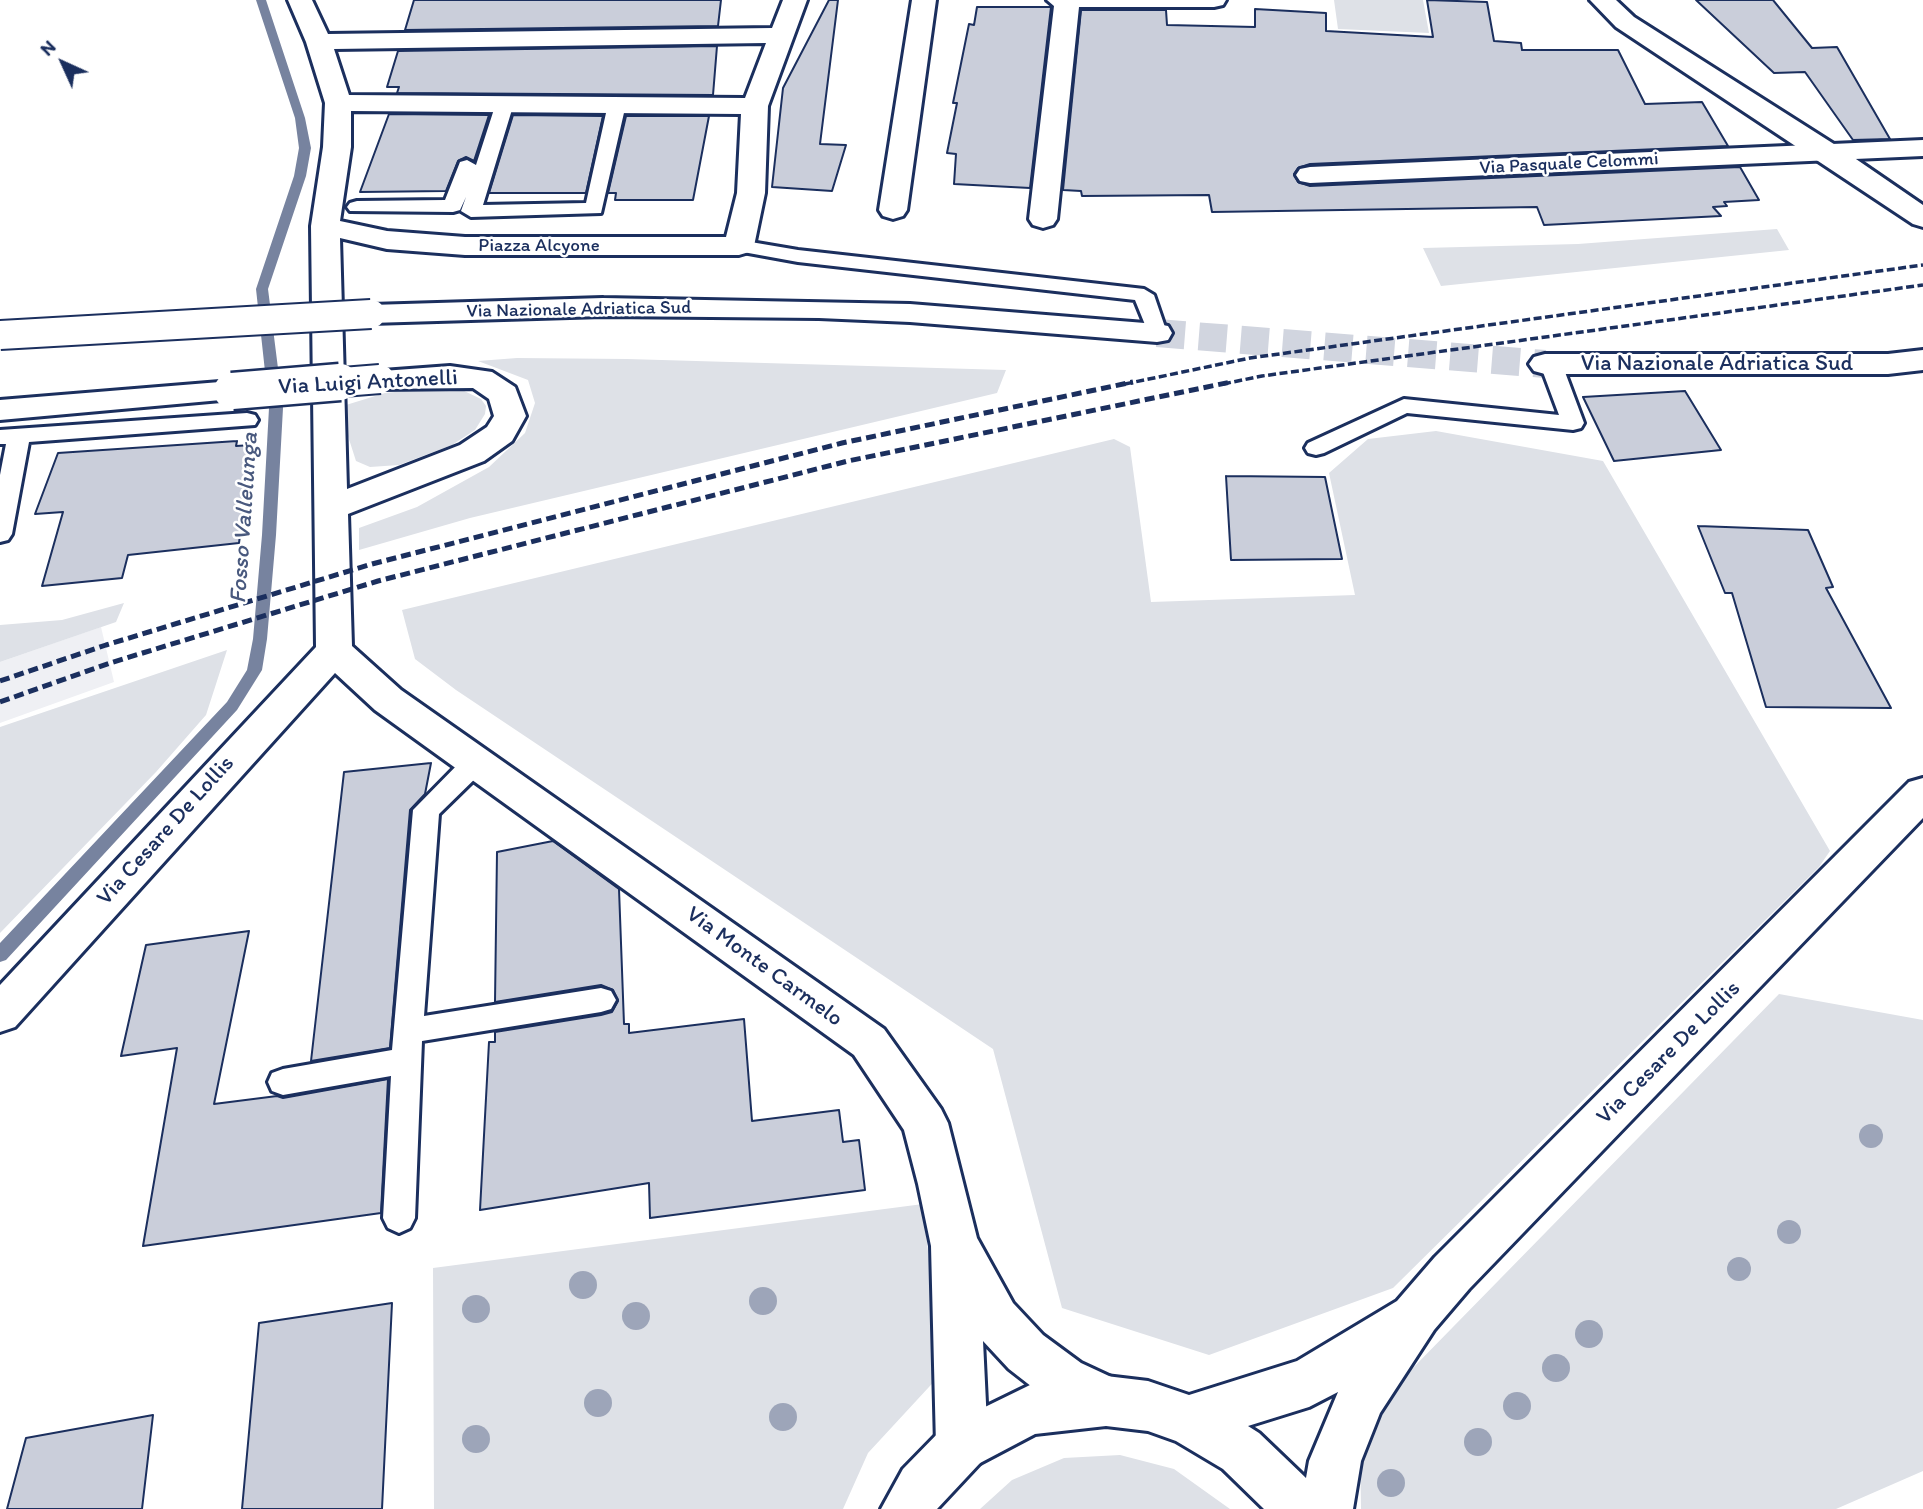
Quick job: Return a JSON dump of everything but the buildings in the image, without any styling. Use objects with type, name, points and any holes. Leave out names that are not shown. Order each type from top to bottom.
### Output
[{"type":"street","points":[[300,0],[319,42],[338,103],[337,147],[325,226],[334,651]]},
{"type":"street","points":[[739,246],[751,193],[755,106],[795,0]]},
{"type":"street","points":[[893,210],[924,0]]},
{"type":"street","points":[[1059,0],[1214,0]]},
{"type":"street","points":[[1043,219],[1067,0]]},
{"type":"street","points":[[1602,0],[1625,22],[1827,152],[1923,218]]},
{"type":"street","points":[[319,42],[781,34]]},
{"type":"street","points":[[338,103],[755,106]]},
{"type":"street","name":"Via Pasquale Celommi","points":[[1310,175],[1923,148]]},
{"type":"street","name":"Piazza Alcyone","points":[[325,226],[387,240],[465,246],[739,246]]},
{"type":"street","name":"Via Nazionale Adriatica Sud","points":[[0,335],[371,314],[603,307],[819,309],[936,314],[1157,333]]},
{"type":"street","name":"Via Nazionale Adriatica Sud","points":[[1548,364],[1888,364],[1923,360]]},
{"type":"street","name":"Via Nazionale Adriatica Sud","points":[[1888,364],[1923,368]]},
{"type":"street","name":"Via Luigi Antonelli","points":[[0,410],[380,379],[450,376],[481,379],[504,394],[510,416],[500,434],[472,453],[332,508]]},
{"type":"street","name":"Via Monte Carmelo","points":[[334,651],[388,700],[869,1042],[925,1123],[955,1246],[962,1446]]},
{"type":"street","name":"Via Cesare De Lollis","points":[[0,1014],[334,651]]},
{"type":"street","name":"Via Cesare De Lollis","points":[[1327,1509],[1335,1461],[1361,1397],[1417,1314],[1462,1263],[1923,793]]},
{"type":"street","name":"Via Monte Carmelo","points":[[955,1246],[996,1320],[1026,1352],[1063,1380],[1105,1401]]},
{"type":"street","name":"Via Cesare De Lollis","points":[[1189,1420],[1309,1382],[1417,1314]]},
{"type":"street","points":[[907,1509],[921,1487],[962,1446],[1030,1410],[1105,1401],[1148,1406],[1189,1420],[1241,1451],[1287,1495],[1296,1509]]},
{"type":"lane","points":[[497,103],[471,211],[594,209],[617,104]]},
{"type":"lane","points":[[357,206],[453,206],[497,103]]},
{"type":"lane","points":[[739,246],[798,256],[1090,286],[1144,295],[1157,333]]},
{"type":"lane","points":[[1315,448],[1404,406],[1573,423],[1548,364]]},
{"type":"lane","points":[[0,534],[10,436],[247,420]]},
{"type":"lane","points":[[398,1218],[407,1045],[426,810],[476,762]]},
{"type":"lane","points":[[284,1082],[407,1045],[601,1000]]},
{"type":"shaded area","points":[[1334,0],[1423,0],[1429,33],[1338,29]]},
{"type":"shaded area","points":[[1777,229],[1789,250],[1441,286],[1423,248],[1578,244]]},
{"type":"shaded area","points":[[517,358],[1006,370],[997,393],[470,518],[359,550],[359,528],[417,507],[489,467],[525,433],[535,403],[528,380],[478,361]]},
{"type":"shaded area","points":[[444,387],[460,389],[481,399],[486,406],[485,414],[475,430],[452,445],[399,465],[370,467],[356,461],[347,433],[346,405],[385,393]]},
{"type":"shaded area","points":[[1436,431],[1603,461],[1830,851],[1819,867],[1393,1288],[1209,1355],[1062,1308],[993,1049],[456,690],[415,659],[402,610],[1114,439],[1130,447],[1151,602],[1355,595],[1329,473],[1368,439]]},
{"type":"shaded area","points":[[124,603],[116,622],[0,662],[0,625],[62,620]]},
{"type":"shaded area","points":[[101,627],[114,682],[0,723],[0,662]]},
{"type":"shaded area","points":[[227,650],[206,715],[156,772],[0,933],[0,727]]},
{"type":"shaded area","points":[[1779,994],[1923,1020],[1923,1471],[1836,1509],[1361,1509],[1360,1445],[1406,1375]]},
{"type":"shaded area","points":[[923,1204],[941,1374],[868,1453],[843,1509],[434,1509],[433,1268]]},
{"type":"shaded area","points":[[1120,1455],[1174,1469],[1230,1509],[980,1509],[1012,1480],[1064,1458]]},
{"type":"waterway","name":"Fosso Vallelunga","points":[[0,955],[232,706],[254,670],[260,639],[269,535],[276,408],[262,289],[300,176],[305,148],[300,118],[261,0]]},
{"type":"tunnel","points":[[1157,333],[1545,364]]},
{"type":"railway","points":[[1125,384],[1250,358],[1923,265]]},
{"type":"railway","points":[[1223,384],[1262,376],[1923,285]]},
{"type":"railway","points":[[0,681],[106,645],[372,564],[842,443],[1133,382]]},
{"type":"railway","points":[[0,702],[110,663],[378,581],[848,461],[1231,382]]}]
